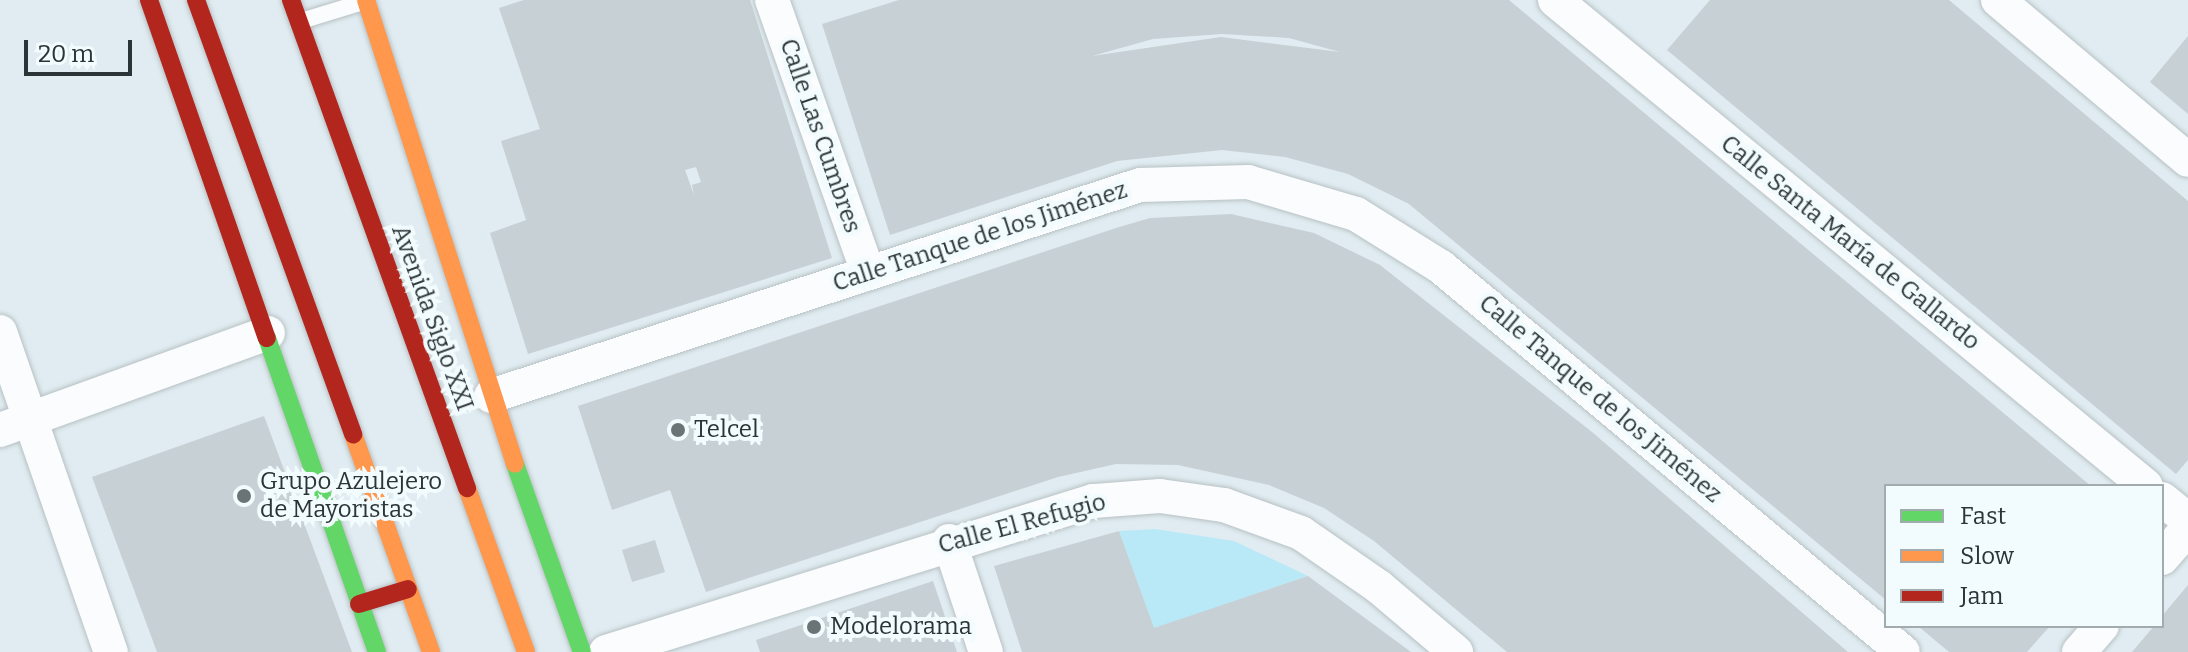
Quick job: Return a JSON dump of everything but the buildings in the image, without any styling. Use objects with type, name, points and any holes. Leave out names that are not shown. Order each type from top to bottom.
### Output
[{"type":"main road","points":[[149,0],[268,333],[377,652]]},
{"type":"main road","points":[[196,0],[431,652]]},
{"type":"main road","name":"Avenida Siglo XXI","points":[[291,0],[526,652]]},
{"type":"main road","name":"Avenida Siglo XXI","points":[[367,0],[491,396],[582,652]]},
{"type":"main road","points":[[359,604],[408,589]]},
{"type":"street","name":"Calle Santa María de Gallardo","points":[[1555,0],[2144,484]]},
{"type":"street","points":[[1998,0],[2188,160]]},
{"type":"street","name":"Calle Las Cumbres","points":[[780,2],[868,273]]},
{"type":"street","name":"Calle Tanque de los Jiménez","points":[[491,396],[1140,185],[1248,182],[1356,214],[1441,267],[1903,652]]},
{"type":"street","points":[[0,332],[15,425],[111,652]]},
{"type":"street","points":[[15,425],[268,333]]},
{"type":"street","name":"Calle El Refugio","points":[[606,652],[949,541],[1093,501],[1160,496],[1224,505],[1301,533],[1379,587],[1456,652]]},
{"type":"street","points":[[2164,501],[2188,520]]},
{"type":"street","points":[[2164,556],[2188,528]]},
{"type":"street","points":[[949,541],[986,652]]},
{"type":"street","points":[[2079,652],[2100,628]]},
{"type":"lane","points":[[300,22],[367,0]]},
{"type":"shaded area","points":[[1155,529],[1234,541],[1308,576],[1154,629],[1119,531]]},
{"type":"traffic: fast","points":[[267,338],[377,652]]},
{"type":"traffic: fast","points":[[515,464],[582,652]]},
{"type":"traffic: slow","points":[[366,0],[515,464]]},
{"type":"traffic: slow","points":[[353,434],[431,652]]},
{"type":"traffic: slow","points":[[467,488],[526,652]]},
{"type":"traffic: jam","points":[[149,0],[267,338]]},
{"type":"traffic: jam","points":[[196,0],[353,434]]},
{"type":"traffic: jam","points":[[291,0],[467,488]]},
{"type":"traffic: jam","points":[[359,604],[408,589]]},
{"type":"place","name":"Telcel","points":[[678,430]]},
{"type":"place","name":"Grupo Azulejero de Mayoristas","points":[[244,496]]},
{"type":"place","name":"Modelorama","points":[[814,627]]}]
